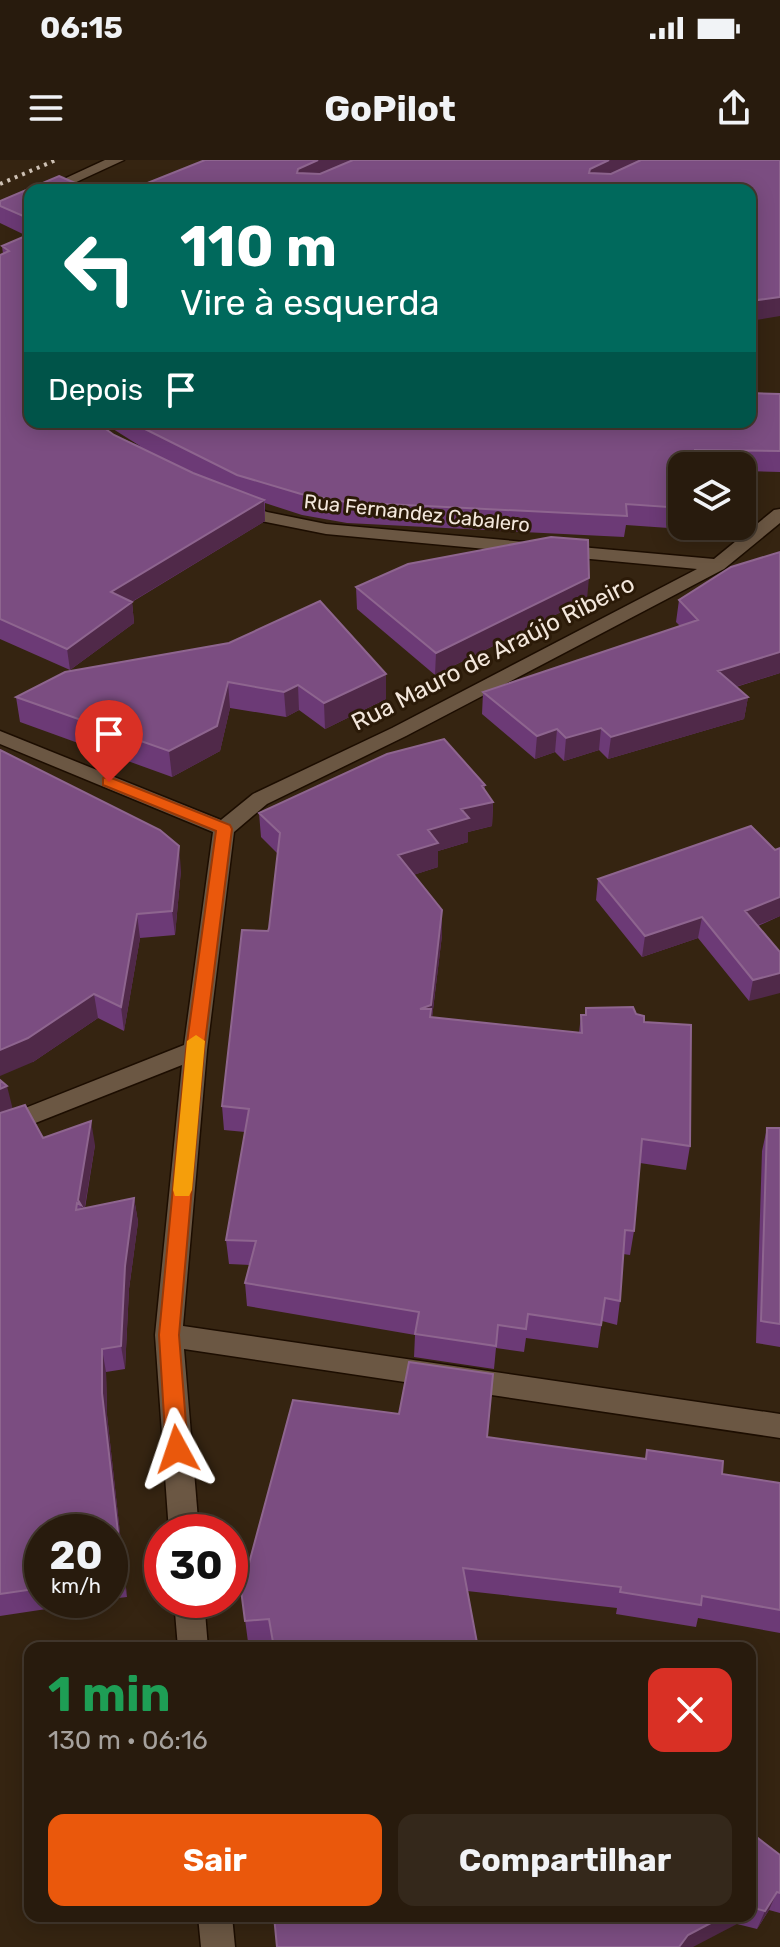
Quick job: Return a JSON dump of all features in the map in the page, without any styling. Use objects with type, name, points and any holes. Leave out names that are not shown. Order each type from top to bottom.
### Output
[{"type":"street","points":[[61,184],[117,160]]},
{"type":"street","name":"Rua Fernandez Cabalero","points":[[220,498],[262,516],[326,529],[718,565]]},
{"type":"street","name":"Rua Mauro de Araújo Ribeiro","points":[[224,829],[260,799],[399,732],[718,565],[780,514]]},
{"type":"street","points":[[0,737],[224,829],[195,1050],[169,1335],[183,1514]]},
{"type":"street","points":[[0,1128],[195,1050]]},
{"type":"street","points":[[169,1335],[780,1426]]},
{"type":"street","points":[[190,1618],[192,1642]]},
{"type":"street","points":[[216,1922],[218,1947]]},
{"type":"building","points":[[205,160],[318,160],[298,169],[297,173],[320,174],[353,160],[609,160],[590,169],[589,173],[611,174],[641,160],[780,160],[780,297],[756,300],[756,184],[145,184]]},
{"type":"building","points":[[59,176],[77,184],[40,184]]},
{"type":"building","points":[[24,191],[24,216],[0,206],[0,201]]},
{"type":"building","points":[[24,237],[24,428],[104,428],[193,473],[264,500],[111,592],[132,602],[67,649],[0,619],[0,255],[9,251],[2,246]]},
{"type":"building","points":[[756,393],[780,394],[780,451],[668,452],[668,507],[626,504],[627,516],[346,502],[301,494],[237,475],[143,428],[756,428]]},
{"type":"building","points":[[551,537],[588,540],[589,578],[436,653],[356,587],[408,564]]},
{"type":"building","points":[[780,552],[780,652],[718,671],[748,697],[611,737],[601,728],[566,738],[557,729],[537,736],[483,692],[698,620],[679,600],[731,567]]},
{"type":"building","points":[[320,601],[386,674],[324,703],[298,685],[284,692],[228,682],[217,726],[169,751],[16,697],[65,672],[229,643]]},
{"type":"building","points":[[444,739],[485,785],[482,786],[493,802],[461,809],[469,818],[428,830],[438,843],[398,855],[442,910],[431,1005],[420,1009],[431,1009],[430,1017],[582,1033],[581,1015],[586,1015],[586,1008],[633,1007],[636,1014],[644,1016],[644,1022],[691,1025],[690,1146],[642,1139],[634,1231],[625,1230],[620,1301],[605,1298],[601,1325],[528,1314],[526,1329],[498,1325],[496,1346],[415,1334],[419,1312],[245,1283],[256,1241],[226,1240],[249,1109],[222,1106],[242,930],[268,931],[280,833],[259,813],[387,754]]},
{"type":"building","points":[[0,750],[160,830],[179,846],[172,911],[137,914],[121,1007],[94,994],[28,1038],[0,1050]]},
{"type":"building","points":[[751,826],[775,850],[780,848],[780,897],[745,911],[780,952],[780,973],[753,980],[702,917],[645,936],[598,879]]},
{"type":"building","points":[[25,1105],[43,1138],[91,1121],[78,1200],[81,1205],[77,1203],[76,1210],[134,1198],[125,1266],[121,1346],[102,1349],[102,1393],[116,1514],[24,1514],[24,1591],[0,1594],[0,1113]]},
{"type":"building","points":[[767,1128],[780,1128],[780,1324],[761,1321]]},
{"type":"building","points":[[409,1362],[493,1374],[487,1437],[646,1459],[647,1450],[723,1461],[722,1474],[780,1483],[780,1610],[702,1596],[701,1605],[620,1592],[621,1587],[463,1568],[477,1642],[273,1642],[269,1619],[245,1621],[248,1618],[248,1567],[293,1400],[399,1414]]},
{"type":"building","points":[[756,1837],[780,1855],[780,1893],[777,1892],[765,1911],[756,1909]]},
{"type":"building","points":[[275,1922],[713,1922],[688,1935],[679,1947],[277,1947]]},
{"type":"railway","points":[[0,184],[56,160]]},
{"type":"slow traffic","points":[[182,1190],[196,1041]]},
{"type":"route","points":[[109,782],[224,829],[195,1050],[169,1335],[177,1449]]}]
